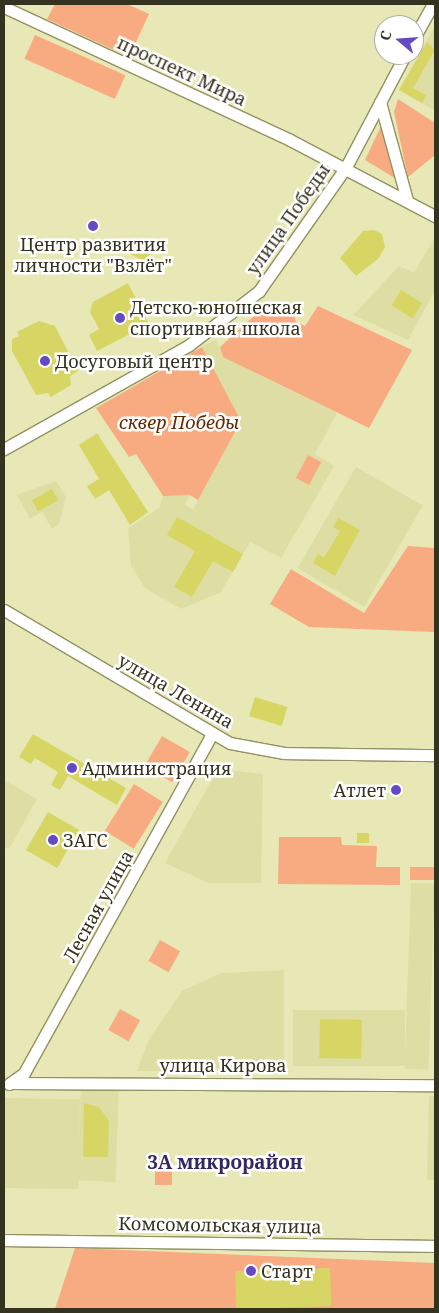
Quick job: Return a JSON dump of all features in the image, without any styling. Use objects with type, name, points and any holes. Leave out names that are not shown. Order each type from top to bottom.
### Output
[{"type":"street","points":[[424,20],[433,4]]},
{"type":"street","name":"проспект Мира","points":[[4,7],[346,167],[435,216]]},
{"type":"street","name":"улица Победы","points":[[4,449],[189,345],[238,310],[272,275],[346,167],[400,65]]},
{"type":"street","points":[[380,102],[407,200]]},
{"type":"street","name":"улица Ленина","points":[[4,610],[212,734],[240,746],[284,753],[435,755]]},
{"type":"street","name":"Лесная улица","points":[[7,1084],[24,1073],[212,734]]},
{"type":"street","name":"улица Кирова","points":[[7,1084],[435,1085]]},
{"type":"street","name":"Комсомольская улица","points":[[4,1240],[435,1246]]},
{"type":"shaded area","points":[[435,26],[435,111],[399,90],[413,65],[424,65],[424,46]]},
{"type":"shaded area","points":[[435,237],[435,291],[408,340],[353,315],[399,266],[414,273]]},
{"type":"shaded area","points":[[216,339],[223,357],[337,413],[315,454],[334,466],[281,558],[250,542],[221,592],[181,609],[145,588],[131,566],[128,528],[159,508],[163,496],[190,495],[185,505],[193,509],[241,421],[202,347]]},
{"type":"shaded area","points":[[356,467],[423,506],[364,607],[298,568]]},
{"type":"shaded area","points":[[56,481],[66,497],[59,524],[52,529],[42,512],[30,519],[17,495]]},
{"type":"shaded area","points":[[218,769],[263,774],[261,883],[208,883],[165,863]]},
{"type":"shaded area","points":[[4,780],[37,799],[9,849],[4,846]]},
{"type":"shaded area","points":[[411,883],[435,884],[428,1070],[405,1069]]},
{"type":"shaded area","points":[[284,970],[284,1071],[137,1071],[149,1039],[182,991],[221,973]]},
{"type":"shaded area","points":[[293,1010],[405,1010],[405,1066],[293,1066]]},
{"type":"shaded area","points":[[81,1084],[119,1085],[116,1182],[78,1181]]},
{"type":"shaded area","points":[[429,1096],[435,1096],[435,1180],[427,1180]]},
{"type":"shaded area","points":[[5,1098],[80,1099],[78,1189],[4,1188]]},
{"type":"green space","points":[[55,4],[127,4],[149,14],[129,57],[47,19]]},
{"type":"green space","points":[[35,35],[125,75],[115,99],[24,59]]},
{"type":"green space","points":[[398,99],[435,123],[435,155],[408,177],[394,112]]},
{"type":"green space","points":[[383,122],[398,180],[365,160]]},
{"type":"green space","points":[[266,305],[286,316],[294,315],[296,322],[305,326],[318,306],[412,350],[369,428],[223,357],[220,347]]},
{"type":"green space","name":"сквер Победы","points":[[202,347],[241,421],[198,500],[190,495],[163,496],[136,454],[129,457],[96,408]]},
{"type":"green space","points":[[308,455],[321,462],[309,485],[296,478]]},
{"type":"green space","points":[[408,546],[435,548],[435,632],[309,627],[270,604],[291,569],[364,613]]},
{"type":"green space","points":[[162,736],[190,752],[172,782],[144,766]]},
{"type":"green space","points":[[134,784],[163,802],[134,849],[105,831]]},
{"type":"green space","points":[[279,837],[341,837],[342,845],[377,846],[376,867],[400,867],[400,885],[278,884]]},
{"type":"green space","points":[[410,867],[435,867],[435,880],[410,880]]},
{"type":"green space","points":[[160,940],[180,951],[168,972],[148,961]]},
{"type":"green space","points":[[120,1009],[140,1020],[128,1041],[108,1030]]},
{"type":"green space","points":[[155,1159],[172,1159],[172,1185],[155,1185]]},
{"type":"green space","name":"Старт","points":[[75,1248],[435,1263],[435,1309],[55,1309]]},
{"type":"building","points":[[427,42],[435,50],[413,88],[426,95],[422,103],[399,90],[414,65],[424,65],[424,47]]},
{"type":"building","points":[[374,230],[382,234],[385,247],[378,259],[356,276],[340,258],[363,231]]},
{"type":"building","points":[[138,240],[153,248],[145,262],[130,254]]},
{"type":"building","name":"Детско-юношеская спортивная школа","points":[[128,283],[149,324],[97,351],[89,335],[99,329],[90,312],[93,302]]},
{"type":"building","points":[[401,290],[422,303],[413,319],[391,305]]},
{"type":"building","name":"Досуговый центр","points":[[39,321],[55,326],[78,371],[70,376],[71,385],[51,397],[48,393],[36,395],[12,351],[12,339],[19,336],[17,332]]},
{"type":"building","points":[[97,433],[148,512],[130,525],[109,490],[95,499],[87,486],[99,479],[79,445]]},
{"type":"building","points":[[52,489],[58,500],[38,512],[32,500]]},
{"type":"building","points":[[177,517],[243,554],[233,572],[213,561],[192,597],[174,587],[195,551],[167,535]]},
{"type":"building","points":[[338,518],[360,530],[335,576],[313,563],[318,554],[324,558],[340,531],[333,527]]},
{"type":"building","points":[[255,697],[288,707],[282,726],[249,716]]},
{"type":"building","name":"Администрация","points":[[33,734],[126,788],[117,805],[68,776],[60,790],[51,785],[58,772],[35,758],[31,764],[19,757]]},
{"type":"building","name":"ЗАГС","points":[[48,812],[79,830],[57,868],[26,850]]},
{"type":"building","points":[[357,833],[369,833],[369,843],[357,843]]},
{"type":"building","points":[[320,1019],[362,1020],[361,1059],[319,1058]]},
{"type":"building","points":[[84,1103],[99,1107],[109,1121],[108,1157],[83,1157]]},
{"type":"building","points":[[330,1268],[331,1306],[236,1309],[235,1271]]},
{"type":"place","name":"Центр развития личности \"Взлёт\"","points":[[93,226]]},
{"type":"place","name":"Детско-юношеская спортивная школа","points":[[120,318]]},
{"type":"place","name":"Досуговый центр","points":[[45,361]]},
{"type":"place","name":"Администрация","points":[[72,768]]},
{"type":"place","name":"Атлет","points":[[396,790]]},
{"type":"place","name":"ЗАГС","points":[[53,840]]},
{"type":"place","name":"Старт","points":[[251,1271]]},
{"type":"district","name":"3А микрорайон","points":[[225,1163]]}]
